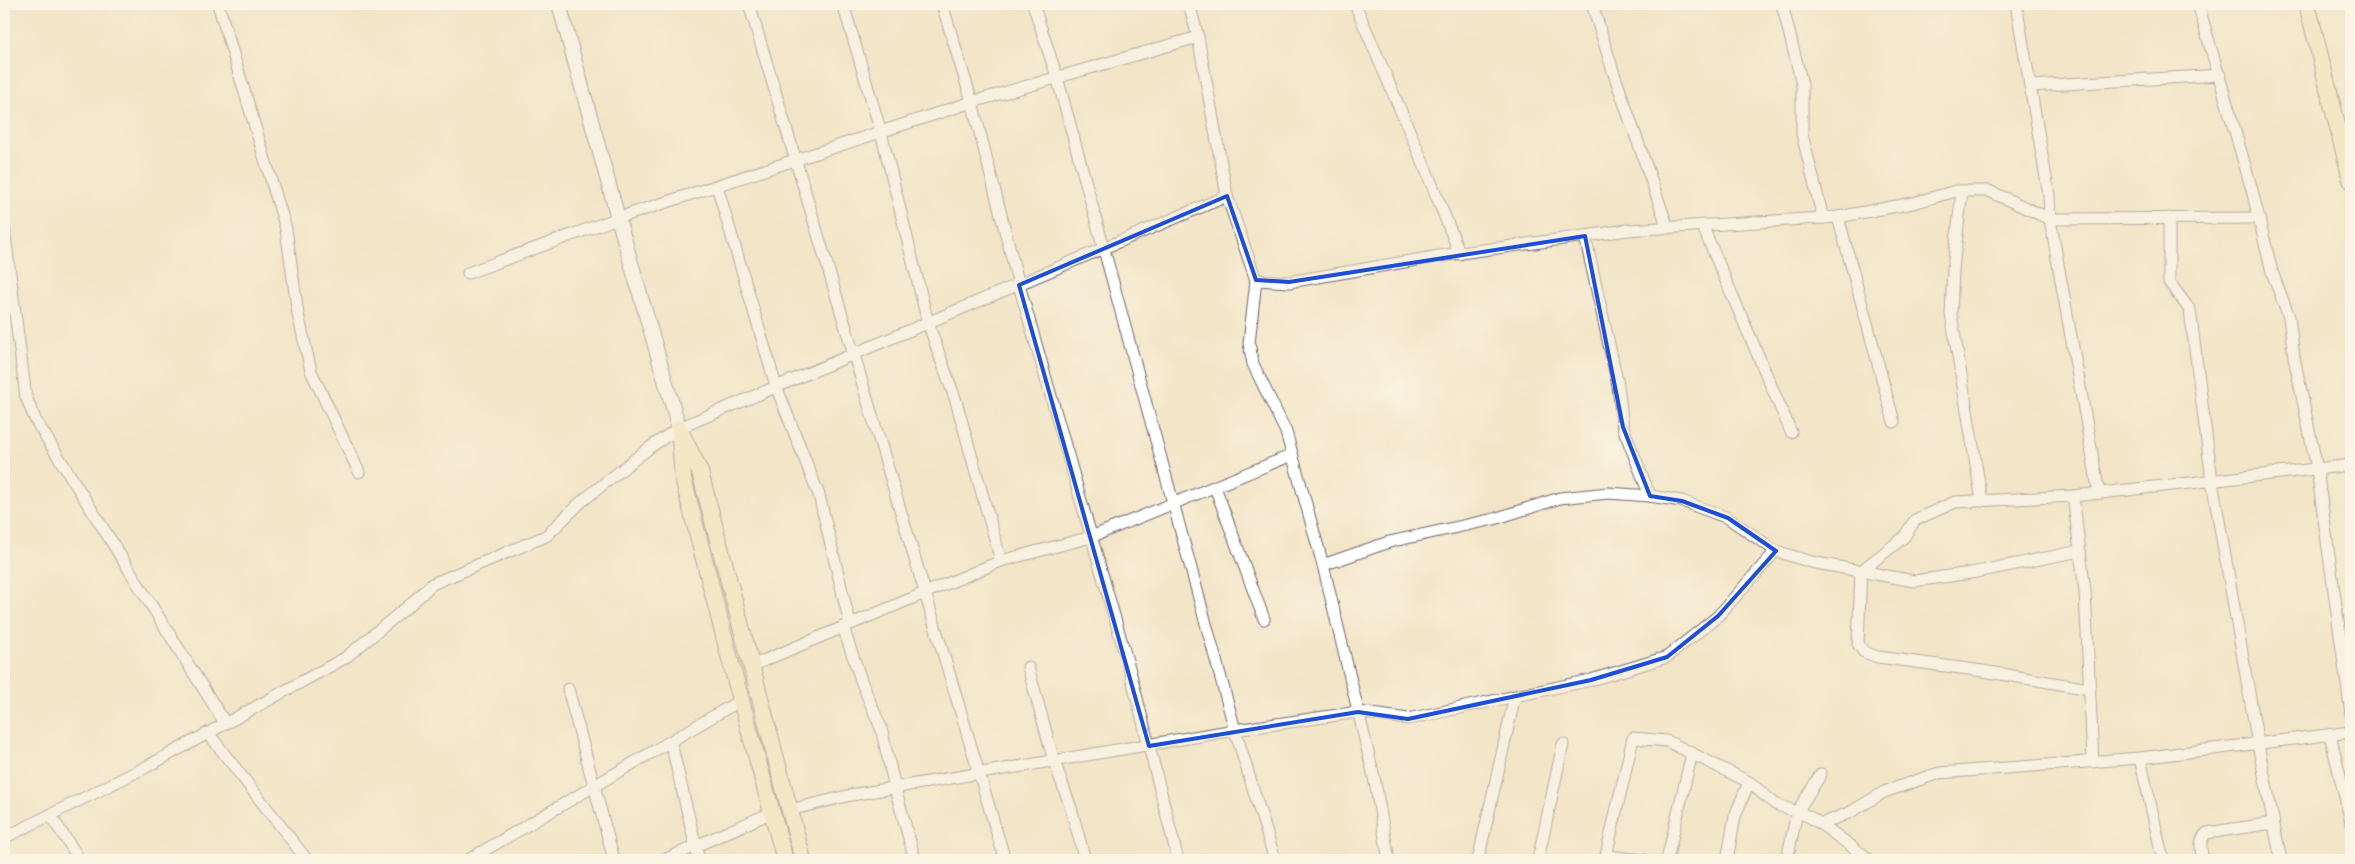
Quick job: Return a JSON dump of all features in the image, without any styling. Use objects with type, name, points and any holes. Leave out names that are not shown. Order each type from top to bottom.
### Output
[{"type":"main road","points":[[2307,4],[2351,180]]},
{"type":"main road","points":[[2318,4],[2351,135]]},
{"type":"main road","points":[[679,428],[700,472],[803,860]]},
{"type":"main road","points":[[679,428],[684,478],[785,860]]},
{"type":"street","points":[[218,4],[286,230],[298,314],[311,371],[360,472]]},
{"type":"street","points":[[559,4],[618,218],[679,428]]},
{"type":"street","points":[[749,4],[1005,860]]},
{"type":"street","points":[[843,4],[882,132],[928,323],[956,402],[1002,561]]},
{"type":"street","points":[[942,4],[972,102],[1018,285],[1091,537],[1149,746],[1178,860]]},
{"type":"street","points":[[1033,4],[1057,77],[1102,249],[1174,503],[1235,730],[1275,860]]},
{"type":"street","points":[[1189,4],[1198,36],[1227,196],[1256,280],[1248,343],[1253,364],[1286,432],[1323,564],[1374,777],[1389,860]]},
{"type":"street","points":[[1355,4],[1460,254]]},
{"type":"street","points":[[1592,4],[1613,71],[1668,228]]},
{"type":"street","points":[[1782,4],[1802,84],[1802,134],[1823,218]]},
{"type":"street","points":[[2016,4],[2050,195],[2050,219],[2099,493]]},
{"type":"street","points":[[2198,4],[2220,75],[2272,272],[2289,317],[2294,357],[2317,469],[2351,714]]},
{"type":"street","points":[[468,273],[618,218],[972,102],[1198,36]]},
{"type":"street","points":[[2030,86],[2220,75]]},
{"type":"street","points":[[717,186],[776,386],[819,495],[847,626],[862,683],[881,728],[895,788],[916,860]]},
{"type":"street","points":[[1256,280],[1288,282],[1585,236],[1702,225],[1838,217],[1913,203],[1962,191],[1988,191],[2050,219],[2259,218]]},
{"type":"street","points":[[1962,191],[1953,270],[1951,314],[1982,501]]},
{"type":"street","points":[[4,838],[346,658],[432,584],[546,536],[581,502],[650,448],[679,428],[1227,196]]},
{"type":"street","points":[[1838,217],[1894,422]]},
{"type":"street","points":[[2169,218],[2169,282],[2190,310],[2212,481],[2258,744],[2281,860]]},
{"type":"street","points":[[1702,225],[1790,432]]},
{"type":"street","points":[[4,228],[26,397],[36,421],[225,723]]},
{"type":"street","points":[[1585,236],[1618,385],[1624,427],[1650,496]]},
{"type":"street","points":[[751,666],[924,592],[1002,561],[1091,537],[1292,455]]},
{"type":"street","points":[[2090,689],[1983,671],[1878,657],[1864,652],[1858,644],[1861,571],[1904,537],[1915,520],[1955,502],[2073,496],[2351,465]]},
{"type":"street","points":[[1215,487],[1264,619]]},
{"type":"street","points":[[1323,564],[1389,542],[1494,519],[1560,498],[1608,493],[1650,496],[1682,501],[1728,518],[1776,551],[1811,562],[1914,581],[1971,573],[2080,551]]},
{"type":"street","points":[[2073,496],[2085,591],[2093,762]]},
{"type":"street","points":[[790,810],[850,795],[1235,730],[1358,712],[1408,719],[1591,680],[1667,657],[1718,616],[1776,551]]},
{"type":"street","points":[[1028,667],[1054,761],[1071,808],[1086,860]]},
{"type":"street","points":[[568,689],[614,860]]},
{"type":"street","points":[[1478,860],[1515,696]]},
{"type":"street","points":[[468,860],[742,700]]},
{"type":"street","points":[[208,732],[307,860]]},
{"type":"street","points":[[1821,824],[1851,812],[1884,792],[1938,773],[2140,758],[2351,732]]},
{"type":"street","points":[[2330,735],[2351,822]]},
{"type":"street","points":[[1645,860],[1606,858],[1633,738],[1667,740],[1749,782],[1775,804],[1821,824],[1855,855],[1870,860]]},
{"type":"street","points":[[671,743],[699,860]]},
{"type":"street","points":[[1538,860],[1563,744]]},
{"type":"street","points":[[1667,860],[1692,753]]},
{"type":"street","points":[[2140,758],[2163,860]]},
{"type":"street","points":[[1787,860],[1797,812],[1821,774]]},
{"type":"street","points":[[1727,860],[1735,816],[1749,782]]},
{"type":"street","points":[[664,860],[773,812]]},
{"type":"street","points":[[50,815],[80,860]]},
{"type":"street","points":[[2203,860],[2200,844],[2203,836],[2207,833],[2274,823]]},
{"type":"highlighted area","points":[[1227,196],[1256,280],[1289,282],[1585,236],[1623,427],[1650,496],[1682,501],[1728,518],[1776,551],[1718,616],[1667,657],[1591,680],[1408,719],[1358,712],[1149,746],[1019,285]]}]
